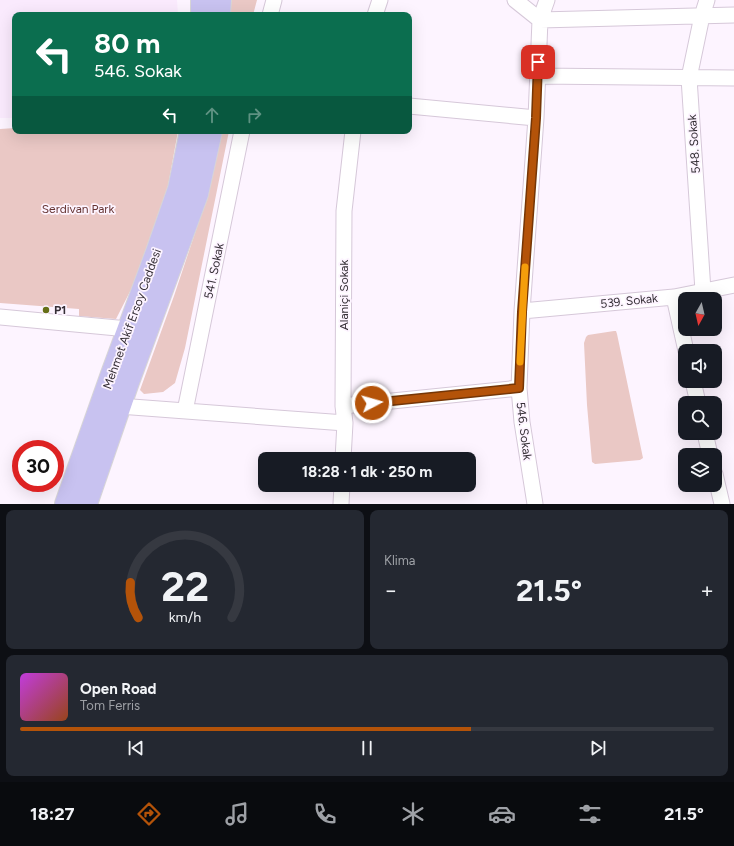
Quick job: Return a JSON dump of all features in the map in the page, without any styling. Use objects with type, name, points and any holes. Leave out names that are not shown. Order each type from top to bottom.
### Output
[{"type":"main road","points":[[202,0],[202,12]]},
{"type":"main road","points":[[219,12],[220,0]]},
{"type":"main road","name":"Mehmet Akif Ersoy Caddesi","points":[[66,504],[179,189],[190,134]]},
{"type":"main road","name":"Mehmet Akif Ersoy Caddesi","points":[[86,504],[119,406],[196,194],[210,134]]},
{"type":"street","points":[[271,12],[274,0]]},
{"type":"street","points":[[376,12],[380,0]]},
{"type":"street","points":[[515,0],[540,20],[734,15]]},
{"type":"street","name":"546. Sokak","points":[[535,504],[522,422],[519,388],[522,312],[536,118],[540,20],[547,0]]},
{"type":"street","name":"548. Sokak","points":[[703,291],[689,78],[702,16],[707,0]]},
{"type":"street","points":[[538,76],[734,78]]},
{"type":"street","points":[[412,106],[536,118]]},
{"type":"street","name":"541. Sokak","points":[[185,411],[241,134]]},
{"type":"street","name":"Alaniçi Sokak","points":[[343,452],[345,423],[343,406],[344,211],[353,134]]},
{"type":"street","name":"539. Sokak","points":[[522,312],[674,297],[734,285]]},
{"type":"street","points":[[674,297],[684,344]]},
{"type":"street","points":[[0,317],[128,329]]},
{"type":"street","points":[[343,406],[519,388]]},
{"type":"street","points":[[119,406],[345,423]]},
{"type":"street","points":[[341,504],[342,492]]},
{"type":"street","points":[[719,492],[722,504]]},
{"type":"shaded area","points":[[0,0],[177,0],[178,12],[12,12],[12,118],[0,118]]},
{"type":"green space","points":[[231,0],[257,0],[254,12],[230,12]]},
{"type":"green space","name":"Serdivan Park","points":[[12,128],[12,134],[177,134],[168,186],[143,266],[116,319],[79,316],[79,309],[0,303],[0,129]]},
{"type":"green space","points":[[221,134],[228,134],[185,348],[175,383],[163,392],[144,394],[140,390],[174,296],[209,191]]},
{"type":"green space","points":[[616,331],[643,458],[640,460],[595,464],[592,462],[584,343],[588,335]]},
{"type":"slow traffic","points":[[520,362],[525,267]]},
{"type":"place","name":"P1","points":[[46,310]]},
{"type":"route","points":[[372,403],[519,388],[522,312],[536,118],[538,62]]}]
